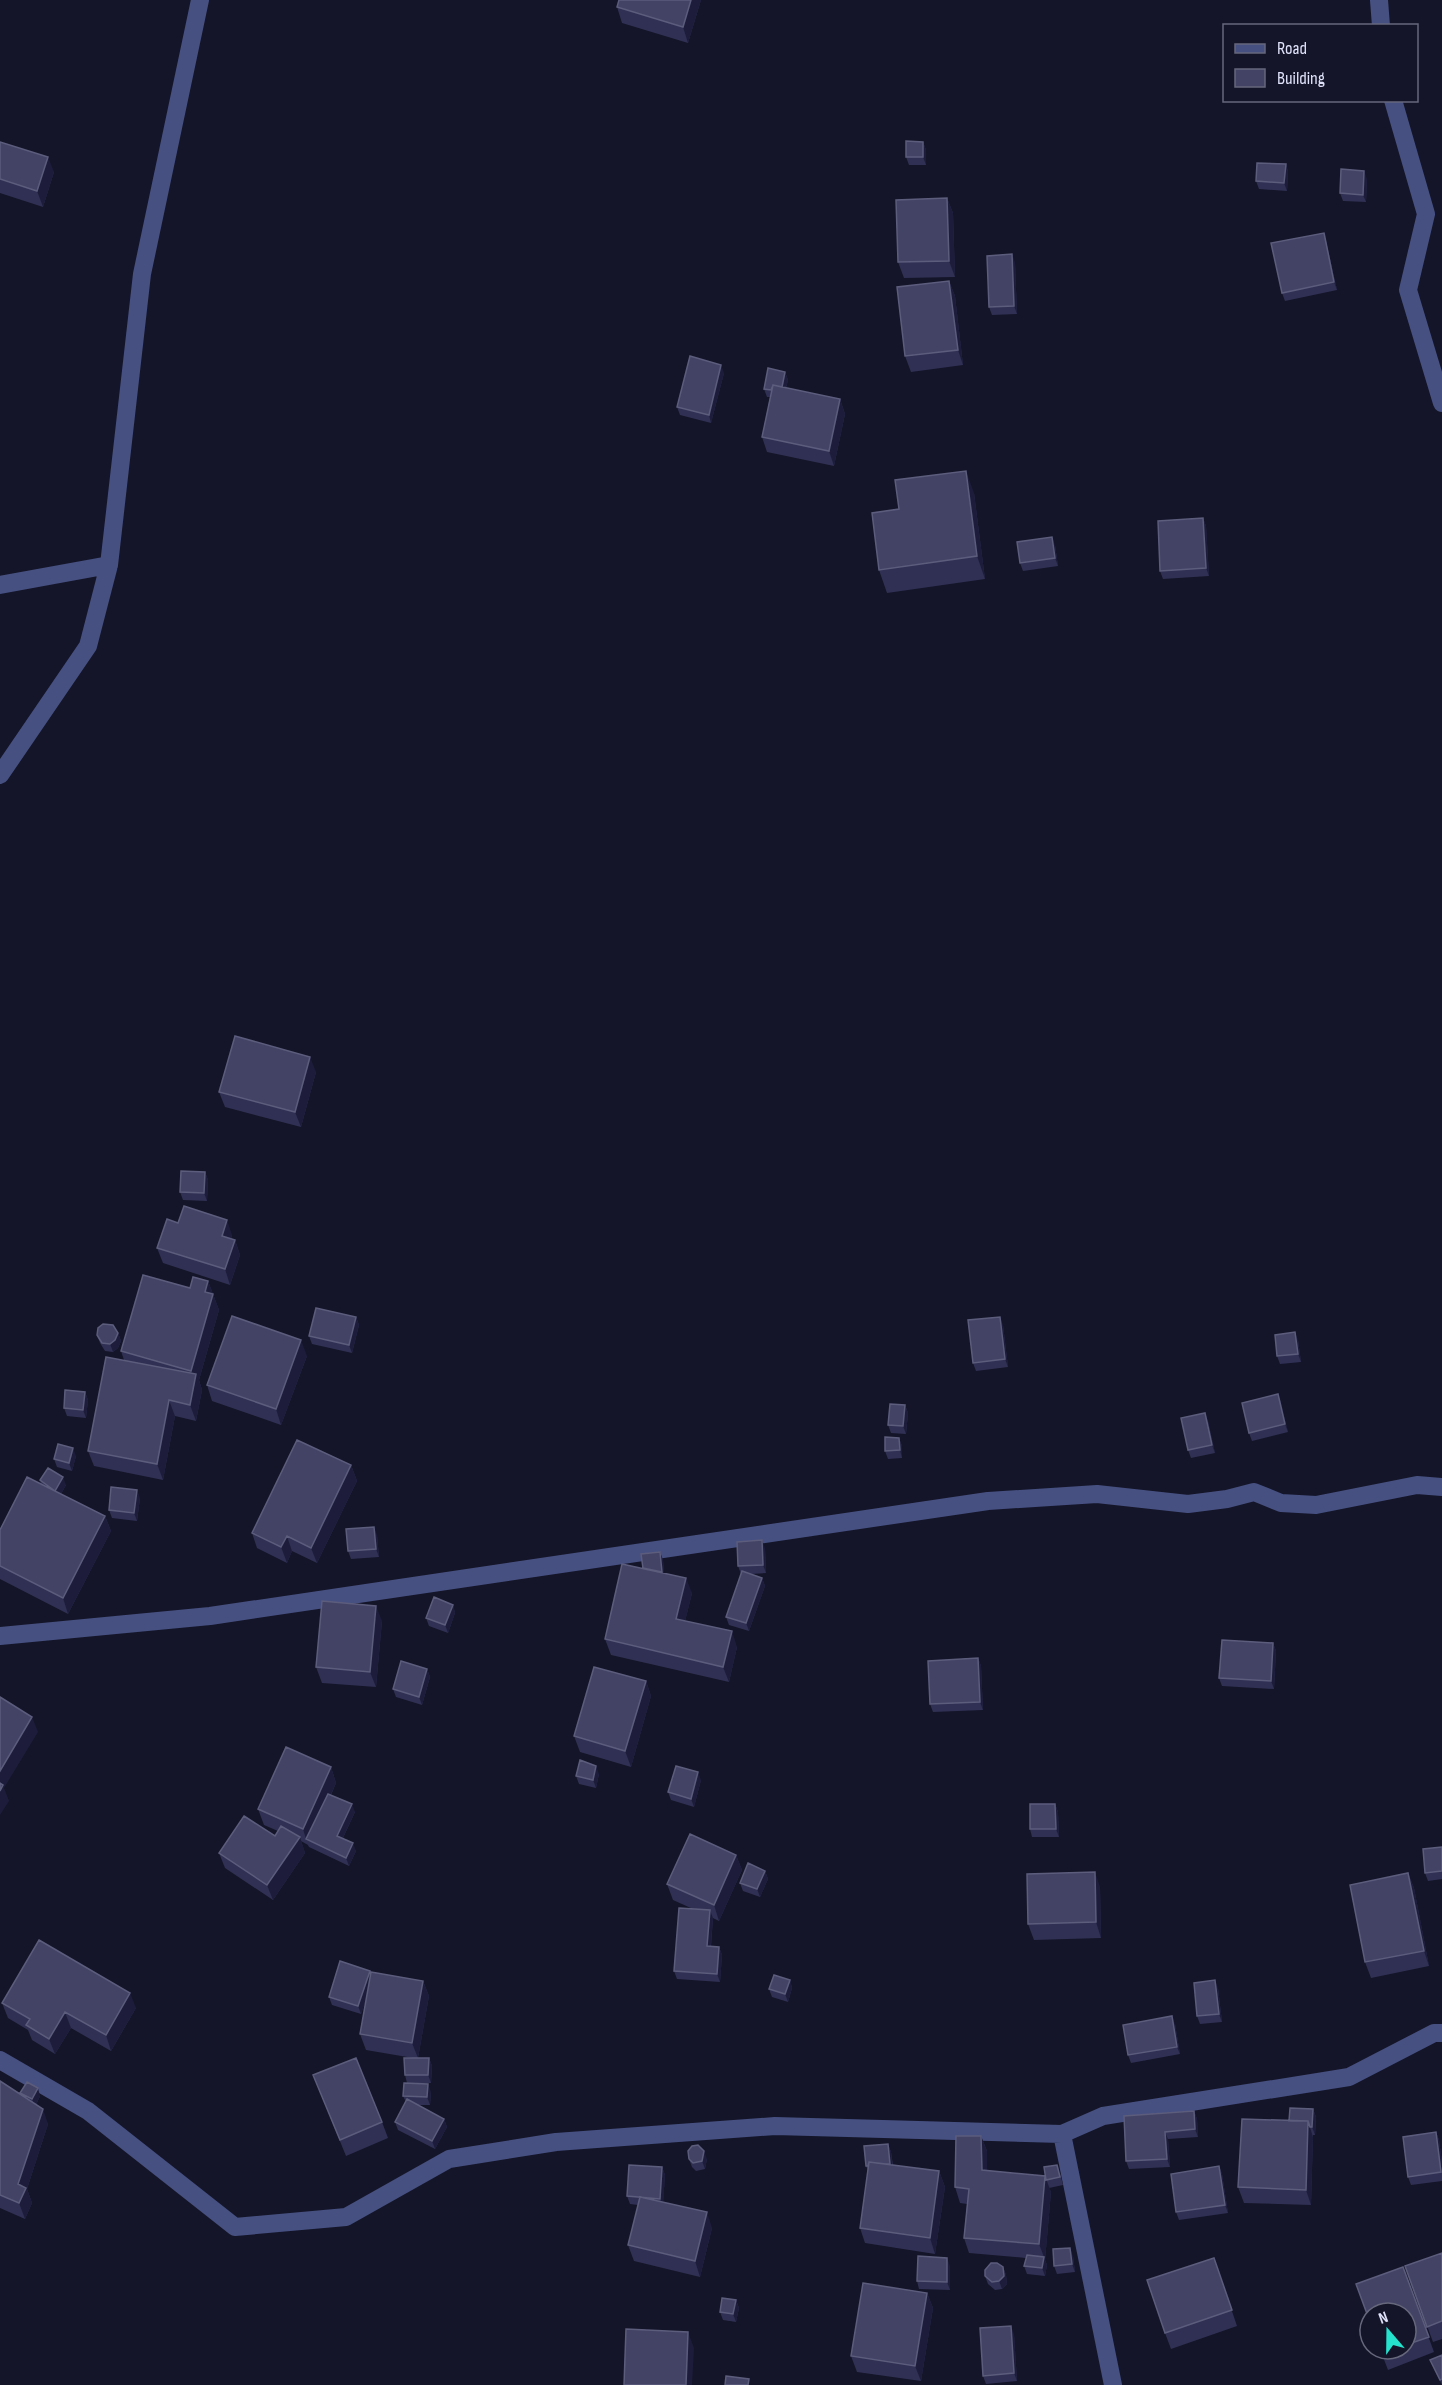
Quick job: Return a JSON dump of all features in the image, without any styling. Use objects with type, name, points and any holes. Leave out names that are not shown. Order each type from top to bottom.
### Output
[{"type":"street","points":[[0,775],[88,646],[109,565],[142,274],[200,0]]},
{"type":"street","points":[[1379,0],[1381,24]]},
{"type":"street","points":[[1394,102],[1434,214],[1408,290],[1442,403]]},
{"type":"street","points":[[0,585],[109,565]]},
{"type":"street","points":[[0,1636],[210,1616],[988,1501],[1097,1494],[1188,1504],[1227,1499],[1254,1492],[1281,1503],[1316,1505],[1417,1485],[1442,1487]]},
{"type":"street","points":[[0,2060],[88,2111],[235,2227],[346,2217],[449,2159],[556,2142],[775,2126],[1062,2134],[1103,2116],[1349,2077],[1434,2033],[1442,2033]]},
{"type":"street","points":[[1062,2134],[1088,2252],[1107,2369],[1113,2385]]},
{"type":"building","points":[[619,0],[691,0],[683,27],[617,7]]},
{"type":"building","points":[[906,141],[923,142],[923,157],[906,157]]},
{"type":"building","points":[[0,142],[48,157],[37,191],[0,179]]},
{"type":"building","points":[[1257,163],[1286,164],[1284,183],[1256,181]]},
{"type":"building","points":[[1341,169],[1364,171],[1363,195],[1340,193]]},
{"type":"building","points":[[947,198],[949,261],[898,262],[896,200]]},
{"type":"building","points":[[1324,233],[1334,282],[1282,293],[1271,243]]},
{"type":"building","points":[[1012,254],[1014,306],[989,307],[987,256]]},
{"type":"building","points":[[949,281],[958,350],[905,356],[897,287]]},
{"type":"building","points":[[690,356],[721,365],[709,415],[677,407]]},
{"type":"building","points":[[768,368],[785,372],[782,387],[773,385],[771,390],[764,389]]},
{"type":"building","points":[[773,385],[840,399],[829,451],[762,437]]},
{"type":"building","points":[[966,471],[977,556],[879,570],[872,513],[899,509],[895,480]]},
{"type":"building","points":[[1203,518],[1206,568],[1160,571],[1158,521]]},
{"type":"building","points":[[1052,537],[1055,558],[1020,563],[1017,542]]},
{"type":"building","points":[[235,1036],[310,1057],[295,1112],[219,1092]]},
{"type":"building","points":[[181,1171],[205,1172],[204,1193],[180,1192]]},
{"type":"building","points":[[184,1206],[227,1220],[222,1236],[235,1240],[225,1269],[157,1248],[167,1219],[178,1223]]},
{"type":"building","points":[[143,1275],[190,1288],[193,1277],[208,1281],[205,1292],[213,1294],[191,1371],[121,1351]]},
{"type":"building","points":[[316,1308],[356,1317],[349,1345],[309,1336]]},
{"type":"building","points":[[232,1316],[301,1340],[276,1409],[207,1385]]},
{"type":"building","points":[[1000,1317],[1005,1359],[973,1363],[968,1320]]},
{"type":"building","points":[[103,1324],[113,1325],[118,1333],[110,1344],[102,1343],[97,1335],[98,1328]]},
{"type":"building","points":[[1295,1332],[1298,1354],[1277,1356],[1275,1335]]},
{"type":"building","points":[[106,1357],[196,1374],[190,1405],[169,1400],[157,1464],[88,1451]]},
{"type":"building","points":[[65,1390],[85,1392],[83,1410],[64,1408]]},
{"type":"building","points":[[1278,1394],[1285,1424],[1249,1433],[1242,1403]]},
{"type":"building","points":[[890,1404],[905,1405],[903,1426],[888,1425]]},
{"type":"building","points":[[1205,1413],[1212,1445],[1188,1450],[1181,1418]]},
{"type":"building","points":[[885,1437],[899,1438],[900,1450],[885,1451]]},
{"type":"building","points":[[297,1440],[351,1465],[311,1548],[287,1536],[281,1547],[252,1533]]},
{"type":"building","points":[[58,1444],[73,1448],[69,1463],[54,1459]]},
{"type":"building","points":[[48,1468],[63,1477],[55,1491],[40,1480]]},
{"type":"building","points":[[27,1477],[105,1516],[63,1598],[0,1566],[0,1530]]},
{"type":"building","points":[[111,1487],[137,1490],[134,1513],[109,1510]]},
{"type":"building","points":[[374,1527],[376,1549],[348,1551],[346,1529]]},
{"type":"building","points":[[762,1540],[763,1565],[738,1566],[737,1542]]},
{"type":"building","points":[[660,1552],[662,1572],[643,1568],[641,1554]]},
{"type":"building","points":[[622,1564],[686,1578],[676,1619],[732,1631],[723,1667],[605,1639]]},
{"type":"building","points":[[742,1571],[762,1578],[746,1623],[726,1617]]},
{"type":"building","points":[[434,1597],[453,1605],[445,1625],[426,1618]]},
{"type":"building","points":[[322,1601],[376,1606],[370,1672],[316,1667]]},
{"type":"building","points":[[1222,1640],[1273,1643],[1271,1681],[1219,1678]]},
{"type":"building","points":[[978,1658],[980,1702],[930,1704],[928,1661]]},
{"type":"building","points":[[401,1661],[427,1669],[419,1697],[393,1689]]},
{"type":"building","points":[[594,1667],[646,1681],[625,1751],[574,1736]]},
{"type":"building","points":[[0,1697],[32,1717],[0,1771]]},
{"type":"building","points":[[286,1747],[331,1767],[303,1829],[258,1809]]},
{"type":"building","points":[[580,1760],[596,1766],[593,1780],[576,1776]]},
{"type":"building","points":[[676,1766],[698,1772],[691,1799],[668,1792]]},
{"type":"building","points":[[328,1794],[352,1804],[337,1836],[353,1843],[346,1858],[306,1839]]},
{"type":"building","points":[[1030,1804],[1055,1804],[1056,1829],[1030,1829]]},
{"type":"building","points":[[244,1816],[275,1836],[281,1826],[300,1837],[267,1885],[219,1853]]},
{"type":"building","points":[[690,1834],[736,1855],[714,1905],[667,1884]]},
{"type":"building","points":[[1442,1847],[1442,1871],[1425,1873],[1423,1849]]},
{"type":"building","points":[[748,1863],[765,1871],[757,1889],[740,1883]]},
{"type":"building","points":[[1095,1872],[1096,1922],[1028,1924],[1027,1874]]},
{"type":"building","points":[[1408,1873],[1424,1951],[1365,1962],[1350,1885]]},
{"type":"building","points":[[679,1908],[710,1910],[707,1946],[719,1947],[717,1974],[674,1971]]},
{"type":"building","points":[[39,1940],[130,1993],[106,2035],[65,2012],[49,2039],[26,2025],[30,2019],[2,2003]]},
{"type":"building","points":[[340,1961],[370,1971],[358,2006],[329,1997]]},
{"type":"building","points":[[371,1972],[423,1981],[412,2043],[360,2034]]},
{"type":"building","points":[[774,1975],[790,1980],[785,1994],[769,1989]]},
{"type":"building","points":[[1215,1980],[1219,2014],[1197,2016],[1194,1983]]},
{"type":"building","points":[[1172,2016],[1177,2047],[1128,2055],[1123,2025]]},
{"type":"building","points":[[356,2058],[382,2122],[340,2140],[313,2075]]},
{"type":"building","points":[[404,2058],[429,2058],[428,2075],[405,2075]]},
{"type":"building","points":[[0,2081],[43,2109],[18,2184],[26,2188],[19,2203],[0,2195]]},
{"type":"building","points":[[27,2082],[38,2088],[32,2099],[20,2093]]},
{"type":"building","points":[[404,2083],[428,2084],[427,2097],[403,2096]]},
{"type":"building","points":[[407,2099],[444,2119],[432,2141],[395,2122]]},
{"type":"building","points":[[1290,2108],[1313,2109],[1312,2127],[1308,2121],[1289,2121]]},
{"type":"building","points":[[1194,2111],[1195,2129],[1165,2132],[1167,2159],[1126,2161],[1124,2116]]},
{"type":"building","points":[[1242,2119],[1308,2121],[1306,2190],[1238,2187]]},
{"type":"building","points":[[1436,2132],[1441,2172],[1408,2177],[1403,2137]]},
{"type":"building","points":[[956,2136],[981,2136],[982,2170],[1045,2176],[1039,2244],[964,2238],[969,2189],[955,2187]]},
{"type":"building","points":[[888,2144],[890,2164],[869,2162],[866,2166],[864,2146]]},
{"type":"building","points":[[698,2145],[704,2151],[702,2161],[693,2163],[689,2159],[688,2151],[692,2146]]},
{"type":"building","points":[[869,2162],[939,2171],[930,2238],[860,2228]]},
{"type":"building","points":[[629,2165],[662,2167],[660,2199],[627,2196]]},
{"type":"building","points":[[1057,2165],[1060,2177],[1046,2180],[1044,2167]]},
{"type":"building","points":[[1219,2166],[1225,2205],[1176,2212],[1171,2174]]},
{"type":"building","points":[[640,2197],[707,2212],[695,2261],[628,2245]]},
{"type":"building","points":[[1070,2248],[1072,2264],[1054,2266],[1053,2249]]},
{"type":"building","points":[[1442,2253],[1442,2321],[1427,2327],[1405,2266]]},
{"type":"building","points":[[1027,2255],[1044,2257],[1042,2268],[1024,2266]]},
{"type":"building","points":[[918,2256],[947,2258],[947,2282],[917,2281]]},
{"type":"building","points":[[1214,2258],[1232,2310],[1165,2333],[1147,2280]]},
{"type":"building","points":[[991,2263],[997,2263],[1003,2267],[1004,2276],[999,2281],[992,2282],[985,2276],[985,2270]]},
{"type":"building","points":[[1403,2267],[1416,2301],[1362,2301],[1356,2284]]},
{"type":"building","points":[[863,2283],[927,2293],[915,2366],[851,2356]]},
{"type":"building","points":[[722,2298],[736,2300],[733,2314],[720,2312]]},
{"type":"building","points":[[1418,2307],[1429,2337],[1418,2341]]},
{"type":"building","points":[[1011,2326],[1014,2373],[983,2376],[980,2328]]},
{"type":"building","points":[[626,2329],[688,2332],[686,2385],[624,2385]]},
{"type":"building","points":[[1442,2355],[1442,2379],[1440,2380],[1430,2360]]},
{"type":"building","points":[[726,2376],[749,2379],[748,2385],[725,2385]]}]
